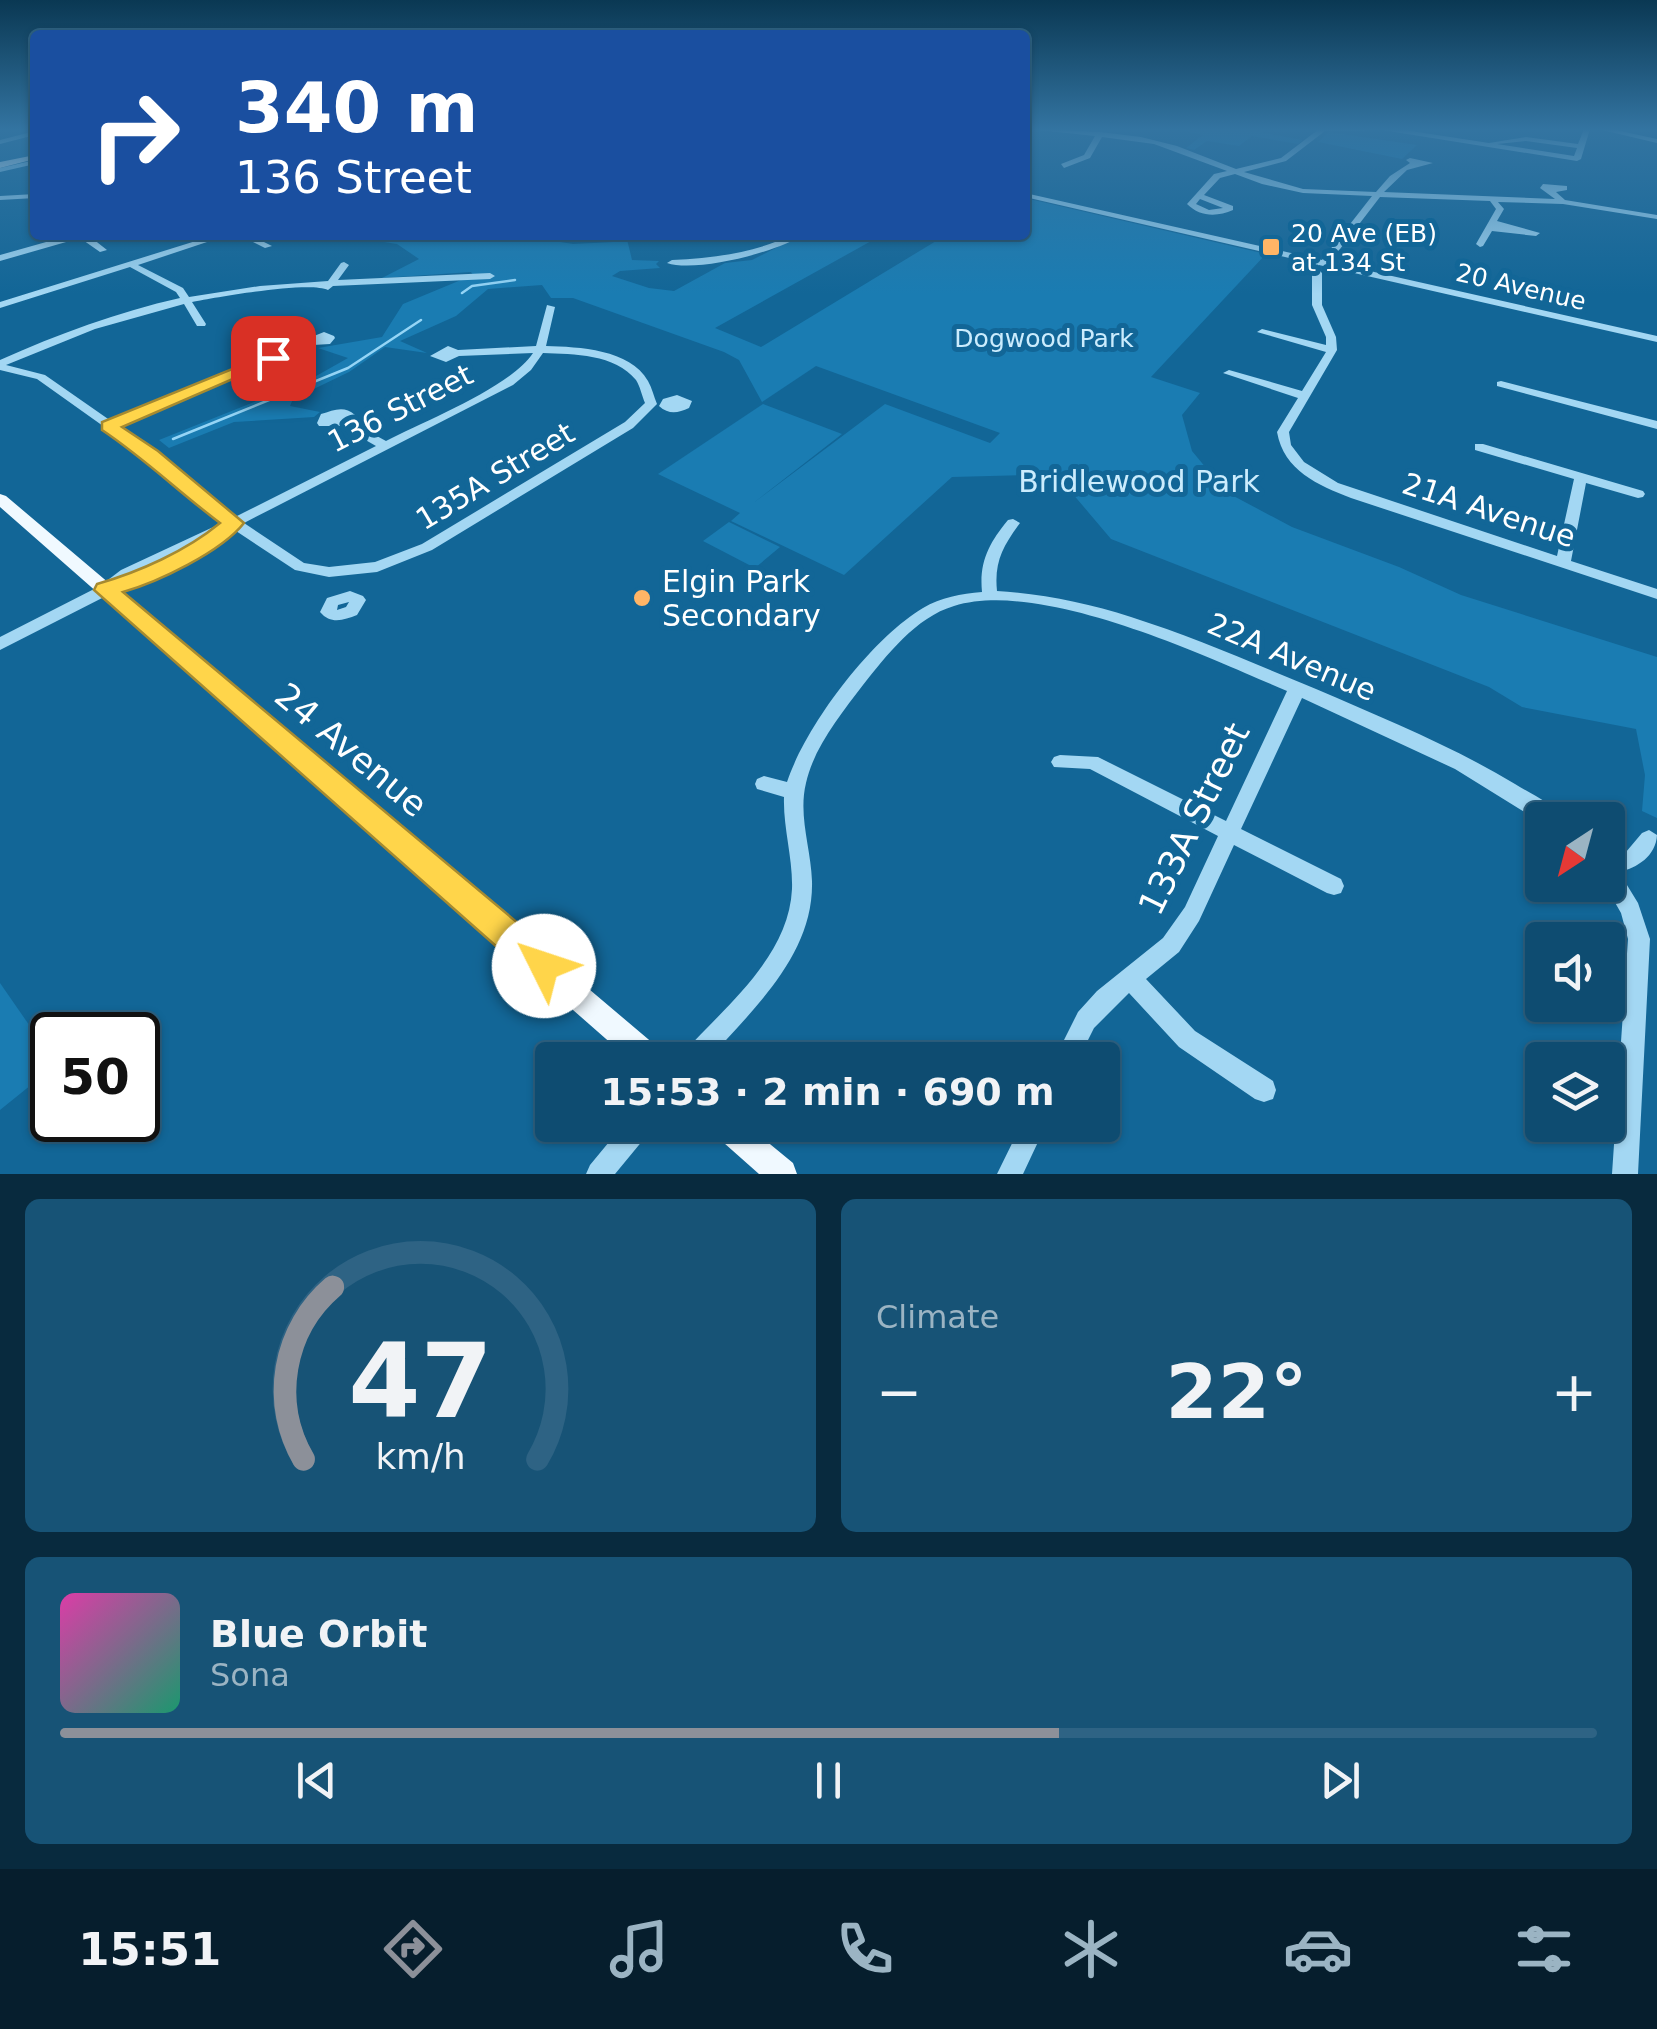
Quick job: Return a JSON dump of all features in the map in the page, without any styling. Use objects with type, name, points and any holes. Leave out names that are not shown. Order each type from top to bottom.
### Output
[{"type":"main road","name":"24 Avenue","points":[[0,499],[630,1042]]},
{"type":"main road","points":[[745,1142],[782,1174]]},
{"type":"street","points":[[1199,196],[1210,184]]},
{"type":"street","points":[[1272,184],[1378,195],[1564,202],[1657,217]]},
{"type":"street","points":[[1228,373],[1305,396],[1332,350],[1317,305],[1322,266],[1388,184]]},
{"type":"street","points":[[1550,191],[1564,202]]},
{"type":"street","name":"20 Avenue","points":[[1030,196],[1322,266],[1657,339]]},
{"type":"street","points":[[0,198],[30,198]]},
{"type":"street","points":[[1480,244],[1500,206],[1493,200]]},
{"type":"street","points":[[0,258],[63,240]]},
{"type":"street","points":[[88,240],[103,250]]},
{"type":"street","points":[[0,304],[208,240]]},
{"type":"street","points":[[254,240],[268,246]]},
{"type":"street","points":[[672,263],[714,261],[768,251],[789,240]]},
{"type":"street","points":[[130,264],[180,290],[201,324]]},
{"type":"street","points":[[328,287],[344,265]]},
{"type":"street","points":[[0,366],[124,317],[186,300],[490,276]]},
{"type":"street","points":[[457,353],[540,351],[550,307]]},
{"type":"street","points":[[1262,332],[1332,350]]},
{"type":"street","points":[[108,426],[309,344]]},
{"type":"street","name":"135A Street","points":[[0,366],[41,377],[152,455],[234,523],[300,567],[354,572],[401,560],[427,547],[658,404],[629,365],[617,358],[540,351]]},
{"type":"street","name":"136 Street","points":[[0,644],[105,590],[134,581],[214,539],[234,523],[509,383],[532,365],[540,351]]},
{"type":"street","points":[[1501,384],[1657,425]]},
{"type":"street","name":"21A Avenue","points":[[1305,396],[1283,432],[1288,450],[1306,470],[1356,495],[1657,594]]},
{"type":"street","points":[[343,422],[386,446]]},
{"type":"street","points":[[1479,447],[1638,494]]},
{"type":"street","points":[[1564,564],[1581,477]]},
{"type":"street","points":[[990,597],[986,562],[1013,524]]},
{"type":"street","points":[[346,596],[354,572]]},
{"type":"street","name":"22A Avenue","points":[[793,791],[807,755],[836,707],[910,625],[936,606],[990,597],[1054,604],[1153,627],[1448,756],[1525,802]]},
{"type":"street","name":"133A Street","points":[[1075,1042],[1086,1020],[1171,945],[1192,914],[1297,689]]},
{"type":"street","points":[[1060,762],[1092,762],[1334,886]]},
{"type":"street","points":[[708,1042],[774,965],[798,920],[802,874],[792,832],[793,791],[764,784]]},
{"type":"street","points":[[1625,863],[1632,860],[1649,839]]},
{"type":"street","points":[[1625,899],[1640,939],[1626,1174]]},
{"type":"street","points":[[1130,978],[1187,1039],[1264,1090]]},
{"type":"street","points":[[599,1174],[625,1142]]},
{"type":"street","points":[[1010,1174],[1026,1142]]},
{"type":"green space","points":[[1030,199],[1266,254],[1151,377],[1200,393],[1182,415],[1192,451],[1226,492],[1292,527],[1461,595],[1657,657],[1657,818],[1642,811],[1645,775],[1636,729],[1522,707],[1489,687],[1111,539],[1072,493],[1031,475],[952,477],[844,575],[731,521],[740,513],[658,474],[763,404],[842,434],[752,504],[885,404],[990,443],[1000,433],[816,366],[762,402],[739,360],[724,352],[573,298],[551,298],[542,285],[488,289],[456,316],[400,341],[427,353],[385,347],[349,372],[293,399],[290,406],[320,412],[314,417],[234,422],[169,448],[159,440],[309,380],[348,358],[318,348],[382,337],[403,304],[473,275],[471,272],[382,278],[419,259],[397,244],[371,240],[548,240],[573,244],[627,240],[632,260],[659,261],[656,264],[660,268],[620,271],[612,276],[674,291],[725,263],[752,260],[791,240],[873,240],[715,328],[761,347],[938,240],[1030,240]]},
{"type":"green space","points":[[729,522],[780,547],[755,568],[703,541]]},
{"type":"green space","points":[[0,983],[30,1026],[30,1086],[0,1110]]},
{"type":"waterway","points":[[462,293],[472,286],[515,280]]},
{"type":"waterway","points":[[173,439],[348,368],[421,320]]},
{"type":"place","name":"20 Ave (EB) at 134 St","points":[[1271,247]]},
{"type":"place","name":"Elgin Park Secondary","points":[[642,598]]},
{"type":"route","points":[[273,358],[108,426],[152,455],[234,523],[214,539],[134,581],[105,590],[544,966]]},
{"type":"park label","name":"Dogwood Park","points":[[1044,338]]},
{"type":"park label","name":"Bridlewood Park","points":[[1139,481]]}]
